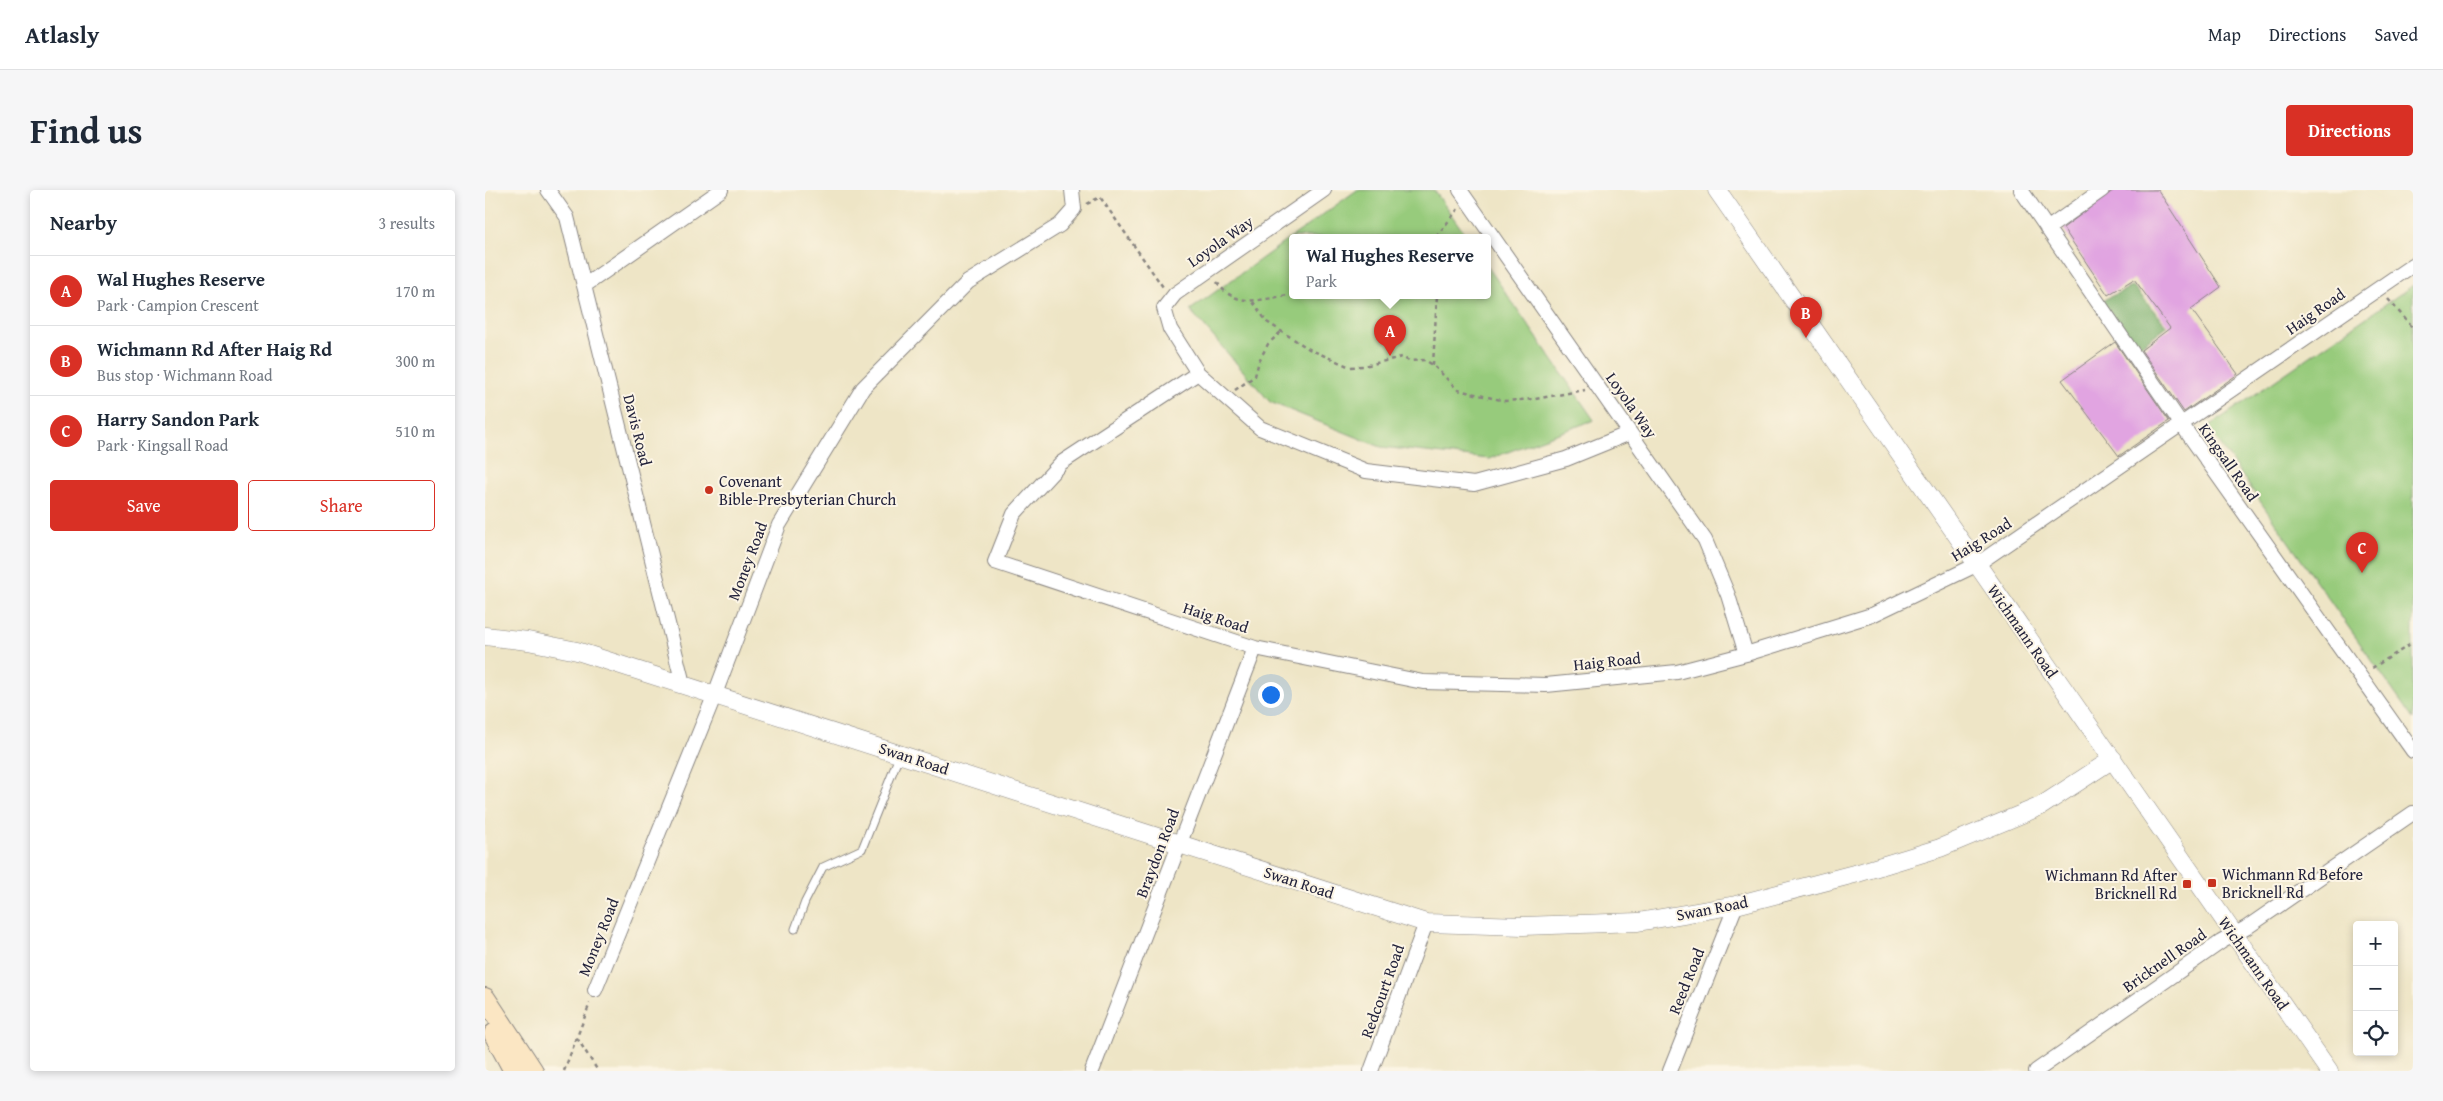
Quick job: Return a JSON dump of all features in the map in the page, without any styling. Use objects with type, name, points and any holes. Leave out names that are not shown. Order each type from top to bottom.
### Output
[{"type":"main road","points":[[485,998],[533,1071]]},
{"type":"main road","points":[[485,1019],[515,1071]]},
{"type":"street","name":"Davis Road","points":[[548,190],[567,217],[683,684]]},
{"type":"street","points":[[584,286],[721,190]]},
{"type":"street","points":[[1072,190],[1074,209]]},
{"type":"street","name":"Loyola Way","points":[[1168,302],[1324,190]]},
{"type":"street","name":"Wichmann Road","points":[[1717,190],[2329,1071]]},
{"type":"street","name":"Kingsall Road","points":[[2021,190],[2182,425],[2413,751]]},
{"type":"street","points":[[2047,228],[2102,190]]},
{"type":"street","name":"Loyola Way","points":[[1463,194],[1705,540],[1728,595],[1746,654]]},
{"type":"street","name":"Money Road","points":[[595,990],[715,694],[779,525],[863,388],[968,282],[1060,225],[1074,209]]},
{"type":"street","name":"Haig Road","points":[[1198,373],[1061,463],[1014,514],[995,562],[1255,648],[1423,682],[1546,685],[1677,672],[1746,654],[1872,615],[1977,565],[2413,265]]},
{"type":"street","points":[[1168,302],[1170,328],[1198,373],[1260,428],[1366,471],[1474,484],[1565,459],[1630,432]]},
{"type":"street","name":"Swan Road","points":[[485,636],[528,641],[577,651],[1426,923],[1523,926],[1638,922],[1736,905],[1858,873],[1940,848],[2041,806],[2113,759]]},
{"type":"street","name":"Braydon Road","points":[[1092,1071],[1255,648]]},
{"type":"street","name":"Bricknell Road","points":[[2037,1071],[2413,814]]},
{"type":"street","name":"Reed Road","points":[[1670,1071],[1736,905]]},
{"type":"street","name":"Redcourt Road","points":[[1371,1071],[1426,923]]},
{"type":"lane","points":[[795,929],[819,871],[828,863],[862,849],[900,754]]},
{"type":"path","points":[[1439,234],[1449,222],[1463,194]]},
{"type":"path","points":[[1074,209],[1100,197],[1168,302]]},
{"type":"path","points":[[1210,270],[1225,294],[1253,302],[1289,295]]},
{"type":"path","points":[[2380,287],[2396,311],[2413,328]]},
{"type":"path","points":[[1433,365],[1437,299]]},
{"type":"path","points":[[1253,302],[1267,322],[1283,330],[1309,349],[1350,367],[1364,366],[1402,357],[1409,361],[1425,360],[1433,365],[1459,390],[1505,401],[1565,394],[1596,384]]},
{"type":"path","points":[[1225,397],[1255,376],[1259,361],[1269,344],[1283,330]]},
{"type":"path","points":[[2360,676],[2413,643]]},
{"type":"path","points":[[565,1071],[595,990]]},
{"type":"path","points":[[577,1038],[598,1071]]},
{"type":"green space","points":[[1357,190],[1434,190],[1465,234],[1296,234]]},
{"type":"green space","points":[[1289,239],[1289,299],[1491,299],[1491,271],[1594,420],[1489,459],[1381,447],[1270,402],[1190,310]]},
{"type":"green space","points":[[2413,285],[2413,719],[2208,427]]},
{"type":"green space","points":[[2133,286],[2167,326],[2135,350],[2101,301]]},
{"type":"building","points":[[2114,190],[2158,190],[2221,287],[2191,309],[2238,374],[2184,412],[2141,350],[2170,328],[2134,279],[2108,295],[2063,228]]},
{"type":"building","points":[[2115,342],[2169,421],[2119,456],[2062,380]]},
{"type":"place","name":"Wichmann Rd After Haig Rd","points":[[1806,338]]},
{"type":"place","name":"Wal Hughes Reserve","points":[[1390,356]]},
{"type":"place","name":"Covenant Bible-Presbyterian Church","points":[[709,490]]},
{"type":"place","name":"Harry Sandon Park","points":[[2362,573]]},
{"type":"place","name":"Wichmann Rd Before Bricknell Rd","points":[[2212,883]]},
{"type":"place","name":"Wichmann Rd After Bricknell Rd","points":[[2187,884]]}]
